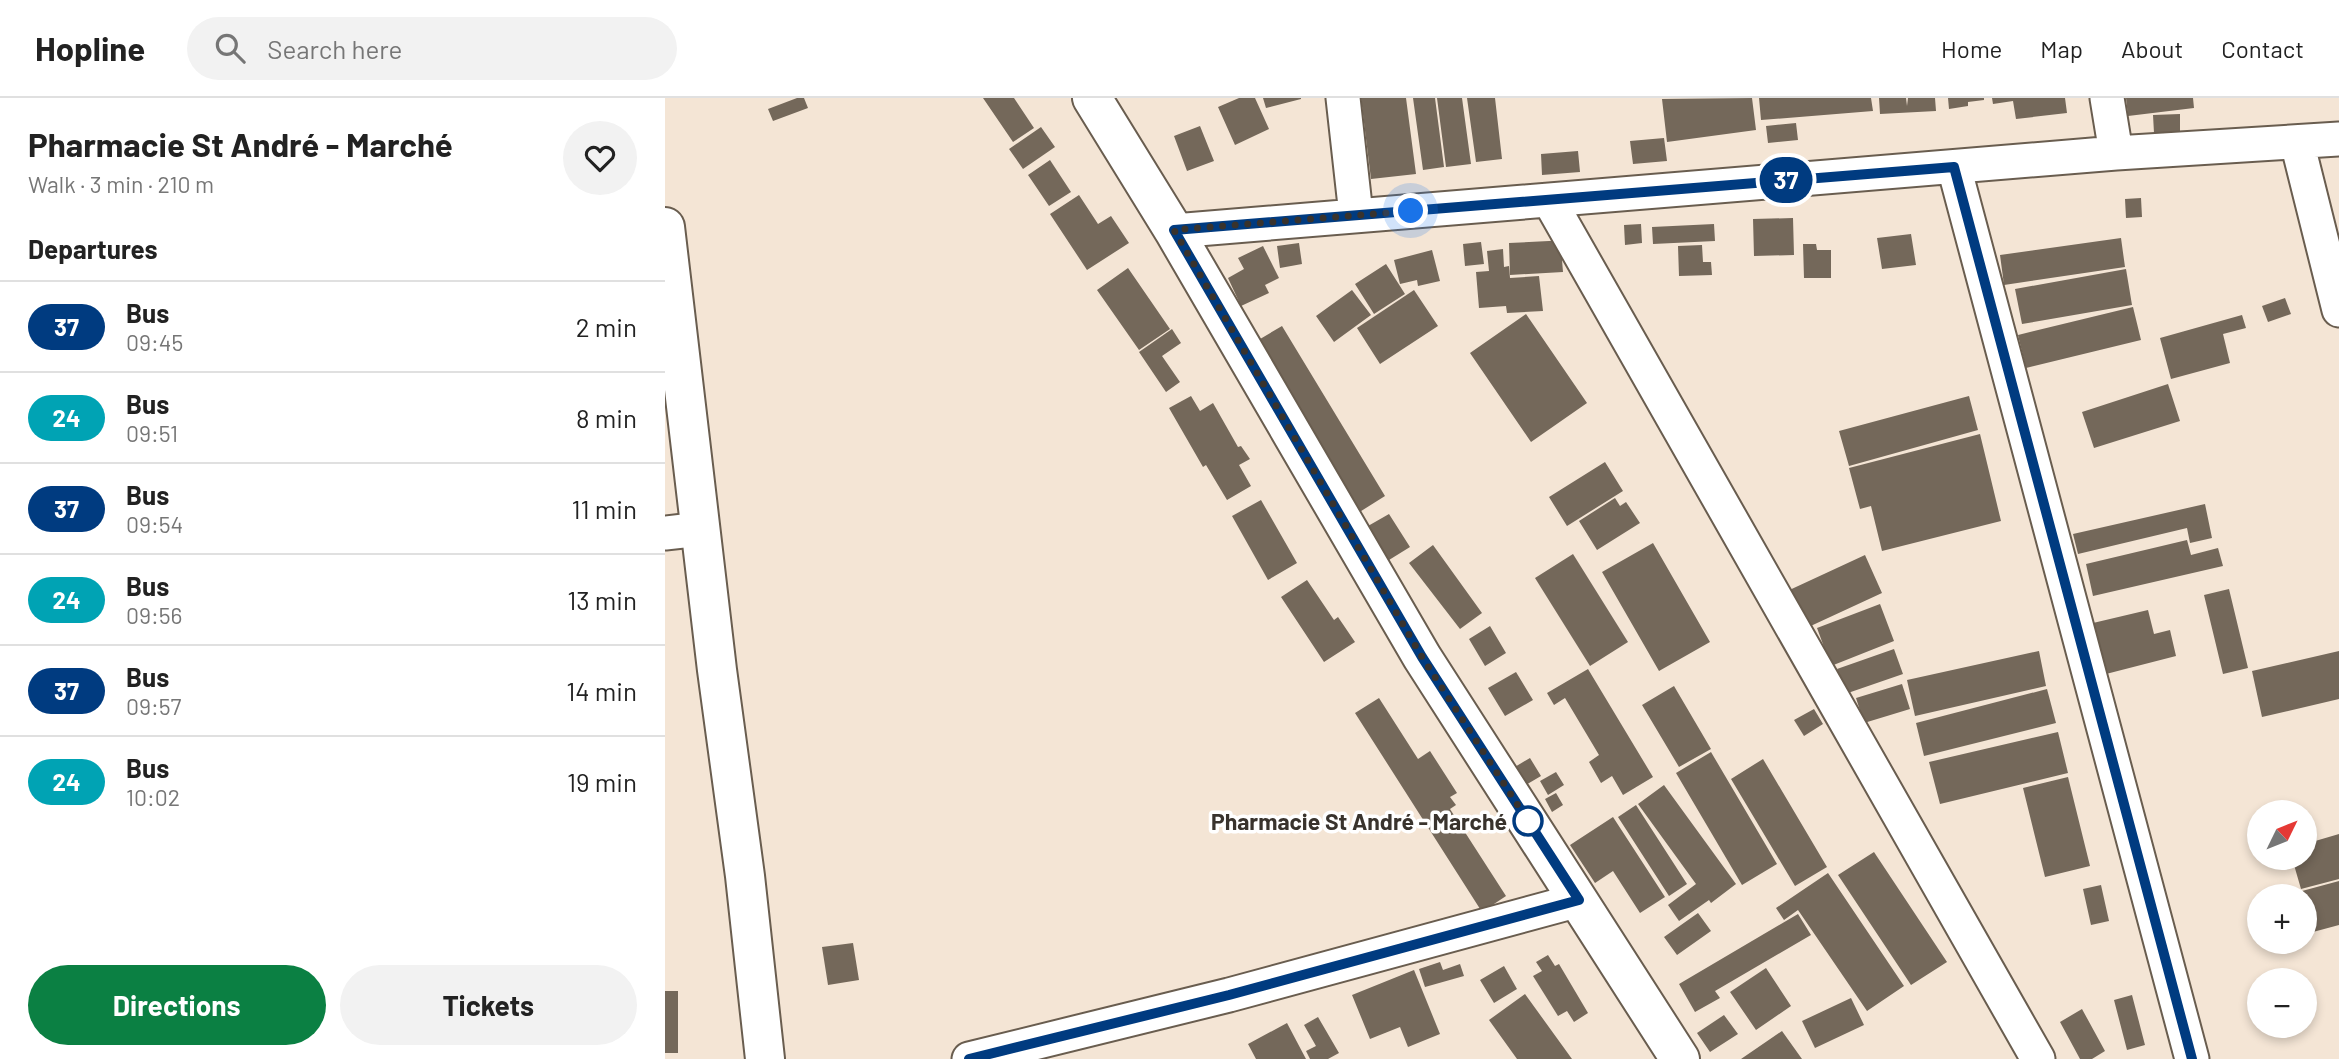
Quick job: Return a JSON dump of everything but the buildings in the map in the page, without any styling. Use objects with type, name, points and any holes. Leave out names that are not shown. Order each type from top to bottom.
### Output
[{"type":"street","points":[[1092,98],[1174,230],[1422,657],[1680,1059]]},
{"type":"street","points":[[1343,98],[1356,215]]},
{"type":"street","points":[[2107,98],[2116,153]]},
{"type":"street","points":[[1174,230],[2116,153],[2339,139]]},
{"type":"street","points":[[2297,142],[2339,310]]},
{"type":"street","points":[[1954,167],[2192,1059]]},
{"type":"street","points":[[1549,200],[2038,1059]]},
{"type":"street","points":[[665,228],[683,531],[717,670],[747,889],[765,1059]]},
{"type":"street","points":[[969,1059],[1070,1048],[1229,995],[1579,900]]},
{"type":"bus line","name":"37","points":[[969,1059],[1229,995],[1579,900],[1422,657],[1174,230],[1954,167],[2192,1059]]},
{"type":"place","name":"Pharmacie St André - Marché","points":[[1528,821]]},
{"type":"route","points":[[1411,211],[1174,230],[1422,657],[1528,821]]}]
